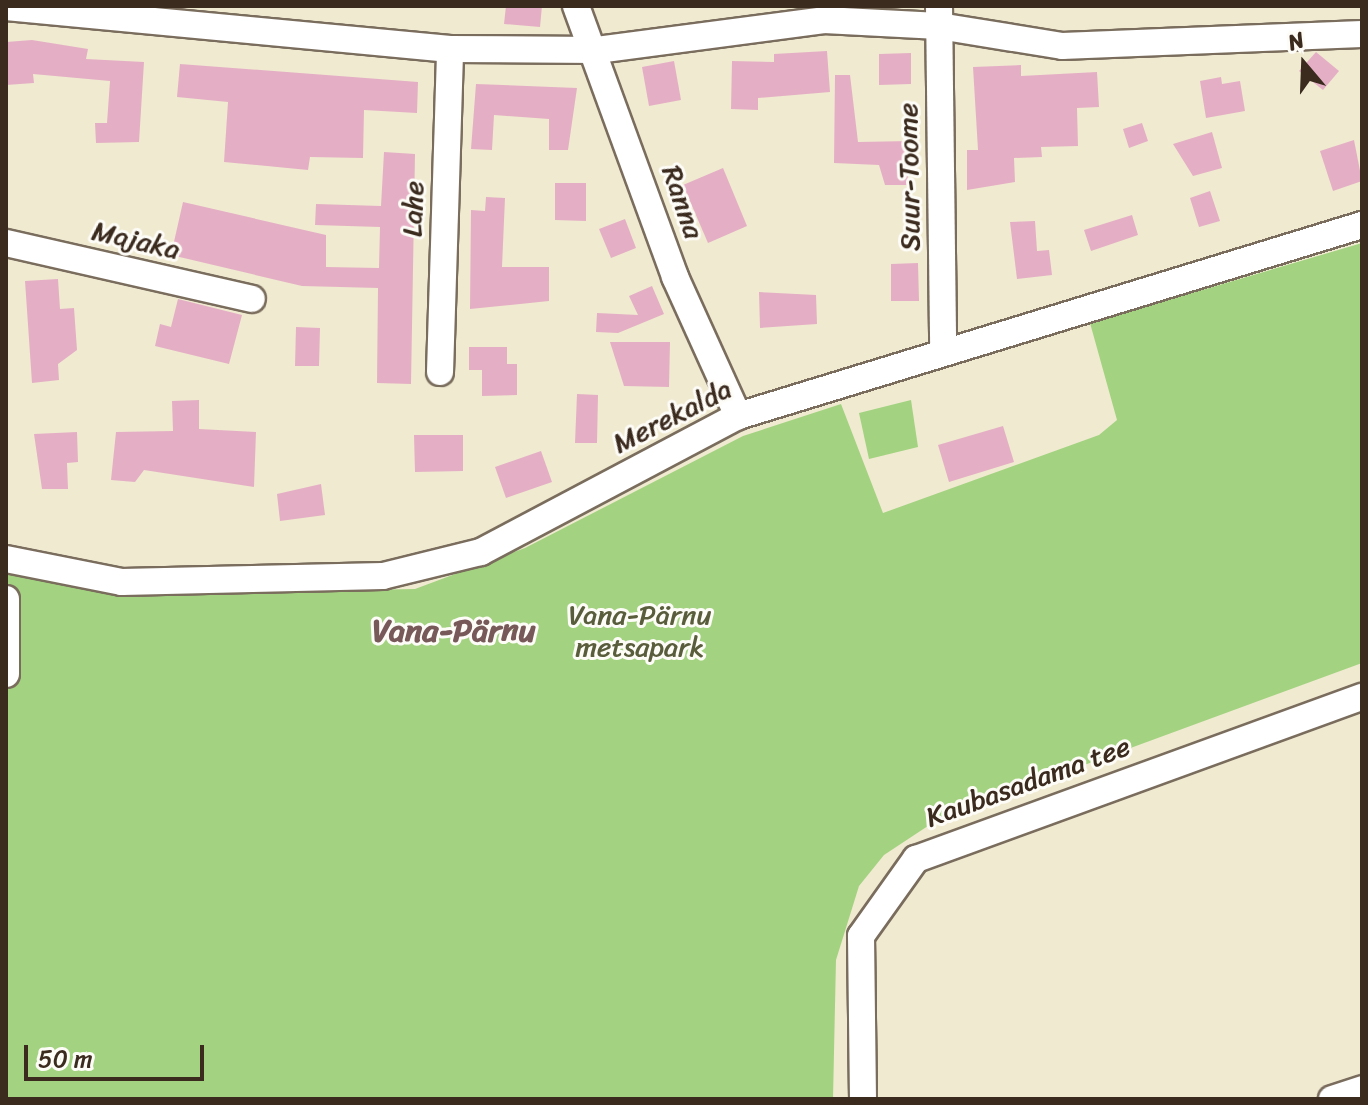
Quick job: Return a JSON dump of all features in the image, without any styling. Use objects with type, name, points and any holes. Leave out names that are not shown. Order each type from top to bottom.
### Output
[{"type":"street","name":"Ranna","points":[[576,6],[597,50],[675,277],[738,416]]},
{"type":"street","points":[[6,7],[450,49],[597,50],[824,20],[939,16],[1062,46],[1362,34]]},
{"type":"street","name":"Suur-Toome","points":[[939,16],[943,348]]},
{"type":"street","name":"Lahe","points":[[440,372],[450,49]]},
{"type":"street","name":"Merekalda","points":[[6,559],[122,582],[383,576],[481,552],[738,416],[943,348],[1362,225]]},
{"type":"street","name":"Majaka","points":[[6,243],[252,299]]},
{"type":"street","points":[[6,599],[6,674]]},
{"type":"street","name":"Kaubasadama tee","points":[[863,1099],[861,936],[916,859],[1362,697]]},
{"type":"street","points":[[1332,1099],[1362,1089]]},
{"type":"green space","name":"Vana-Pärnu metsapark","points":[[1362,243],[1362,663],[940,818],[884,855],[859,886],[836,960],[833,1099],[6,1099],[6,567],[139,594],[415,589],[525,548],[743,436],[841,404],[883,513],[1099,435],[1117,420],[1090,323]]},
{"type":"green space","points":[[911,400],[918,447],[869,459],[859,413]]},
{"type":"building","points":[[506,6],[542,6],[540,27],[504,24]]},
{"type":"building","points":[[32,40],[88,49],[86,59],[144,62],[139,142],[96,143],[95,123],[107,123],[110,81],[33,74],[34,83],[6,85],[6,42]]},
{"type":"building","points":[[827,51],[830,92],[758,98],[758,110],[731,109],[732,61],[774,62],[774,54]]},
{"type":"building","points":[[1316,52],[1339,71],[1323,90],[1299,71]]},
{"type":"building","points":[[911,53],[911,84],[879,85],[879,54]]},
{"type":"building","points":[[674,61],[681,100],[649,106],[642,67]]},
{"type":"building","points":[[180,64],[418,82],[417,113],[364,110],[363,158],[310,157],[308,170],[224,162],[228,102],[177,97]]},
{"type":"building","points":[[1021,65],[1021,76],[1097,72],[1099,107],[1077,108],[1078,146],[1041,147],[1042,157],[1014,158],[1015,182],[967,190],[967,150],[978,150],[973,67]]},
{"type":"building","points":[[835,75],[850,75],[858,142],[911,141],[907,185],[885,185],[879,165],[834,163]]},
{"type":"building","points":[[1221,77],[1222,84],[1240,81],[1245,111],[1206,118],[1200,81]]},
{"type":"building","points":[[476,84],[577,88],[568,150],[549,150],[549,119],[494,115],[492,150],[471,149]]},
{"type":"building","points":[[1142,123],[1148,141],[1129,148],[1123,129]]},
{"type":"building","points":[[1212,132],[1222,168],[1193,176],[1173,144]]},
{"type":"building","points":[[1354,140],[1362,181],[1333,191],[1320,151]]},
{"type":"building","points":[[384,152],[415,154],[411,384],[377,383],[378,288],[302,286],[171,255],[183,202],[326,235],[326,267],[379,268],[380,227],[315,225],[316,204],[381,206]]},
{"type":"building","points":[[723,168],[747,226],[708,243],[683,185]]},
{"type":"building","points":[[555,183],[586,183],[586,221],[555,220]]},
{"type":"building","points":[[1210,191],[1220,221],[1199,227],[1190,198]]},
{"type":"building","points":[[486,197],[505,198],[502,267],[549,267],[549,301],[470,309],[471,210],[485,211]]},
{"type":"building","points":[[1132,215],[1138,235],[1091,251],[1084,230]]},
{"type":"building","points":[[625,219],[636,248],[611,258],[599,229]]},
{"type":"building","points":[[1035,221],[1037,251],[1049,250],[1052,275],[1017,279],[1010,222]]},
{"type":"building","points":[[918,263],[919,301],[891,301],[891,264]]},
{"type":"building","points":[[58,279],[60,309],[74,308],[77,350],[58,364],[59,380],[32,383],[25,281]]},
{"type":"building","points":[[652,286],[664,314],[618,333],[596,332],[597,313],[638,315],[629,296]]},
{"type":"building","points":[[759,292],[816,295],[817,324],[760,328]]},
{"type":"building","points":[[178,299],[242,315],[229,364],[155,346],[160,324],[171,327]]},
{"type":"building","points":[[296,327],[320,328],[319,366],[295,366]]},
{"type":"building","points":[[610,342],[670,342],[669,387],[624,386]]},
{"type":"building","points":[[469,347],[507,347],[507,364],[517,364],[517,395],[482,396],[482,370],[469,370]]},
{"type":"building","points":[[577,394],[598,395],[597,443],[575,443]]},
{"type":"building","points":[[199,400],[199,429],[256,432],[254,487],[144,470],[135,482],[111,480],[116,432],[173,431],[172,401]]},
{"type":"building","points":[[1003,426],[1014,462],[949,482],[938,445]]},
{"type":"building","points":[[77,432],[78,462],[67,463],[68,489],[42,489],[34,434]]},
{"type":"building","points":[[414,435],[463,435],[463,471],[415,472]]},
{"type":"building","points":[[541,451],[552,482],[506,498],[495,467]]},
{"type":"building","points":[[321,484],[325,515],[280,521],[277,494]]},
{"type":"district","name":"Vana-Pärnu","points":[[454,631]]}]
